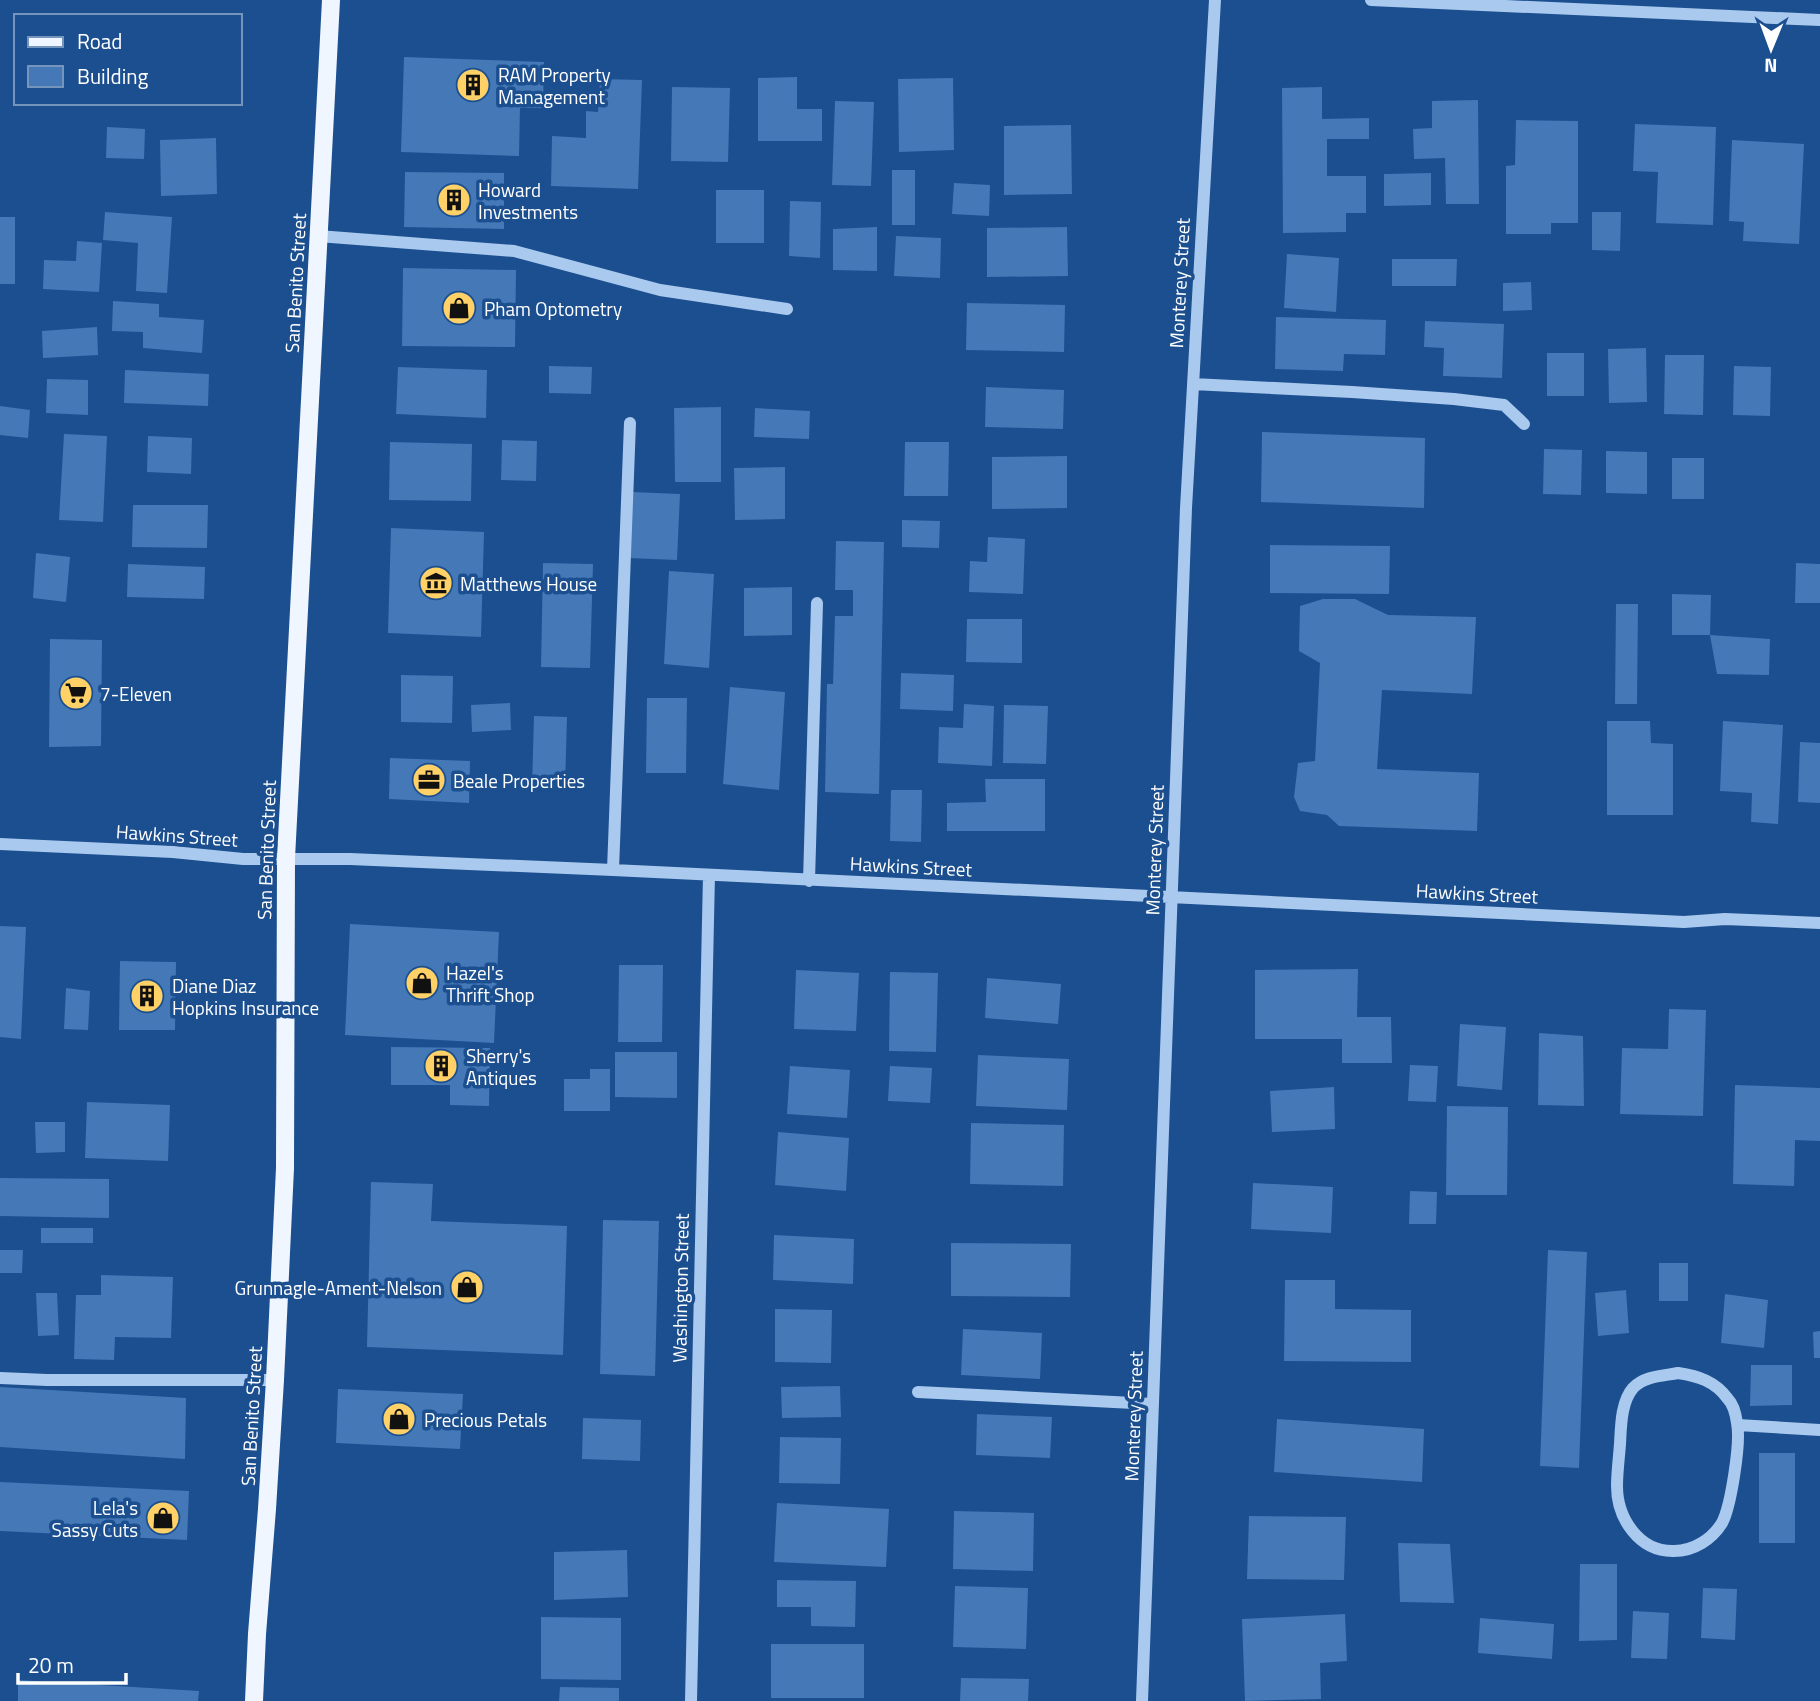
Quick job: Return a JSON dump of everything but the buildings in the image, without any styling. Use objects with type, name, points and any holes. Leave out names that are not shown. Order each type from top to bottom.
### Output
[{"type":"main road","name":"San Benito Street","points":[[254,1701],[275,1381],[285,1168],[286,858],[331,0]]},
{"type":"street","name":"Monterey Street","points":[[1142,1701],[1186,508],[1215,0]]},
{"type":"street","points":[[1371,0],[1820,20]]},
{"type":"street","points":[[318,236],[514,251],[660,290],[787,309]]},
{"type":"street","points":[[1193,384],[1352,392],[1504,405],[1524,424]]},
{"type":"street","points":[[613,870],[630,423]]},
{"type":"street","points":[[810,881],[817,603]]},
{"type":"street","name":"Hawkins Street","points":[[0,844],[173,852],[243,859],[286,858],[613,870],[1684,922],[1725,919],[1820,923]]},
{"type":"street","name":"Washington Street","points":[[691,1701],[709,875]]},
{"type":"street","points":[[1678,1373],[1695,1376],[1711,1382],[1730,1400],[1738,1425],[1729,1504],[1723,1521],[1713,1534],[1700,1545],[1672,1551],[1650,1547],[1639,1539],[1619,1505],[1617,1487],[1622,1420],[1631,1390],[1650,1377],[1678,1373]]},
{"type":"street","points":[[0,1378],[275,1381]]},
{"type":"street","points":[[918,1392],[1153,1404]]},
{"type":"street","points":[[1738,1425],[1820,1430]]},
{"type":"place","name":"RAM Property Management","points":[[473,85]]},
{"type":"place","name":"Howard Investments","points":[[454,200]]},
{"type":"place","name":"Pham Optometry","points":[[459,308]]},
{"type":"place","name":"Matthews House","points":[[436,583]]},
{"type":"place","name":"7-Eleven","points":[[76,693]]},
{"type":"place","name":"Beale Properties","points":[[429,780]]},
{"type":"place","name":"Hazel's Thrift Shop","points":[[422,983]]},
{"type":"place","name":"Diane Diaz Hopkins Insurance","points":[[147,996]]},
{"type":"place","name":"Sherry's Antiques","points":[[441,1066]]},
{"type":"place","name":"Grunnagle-Ament-Nelson","points":[[467,1287]]},
{"type":"place","name":"Precious Petals","points":[[399,1419]]},
{"type":"place","name":"Lela's Sassy Cuts","points":[[163,1518]]}]
